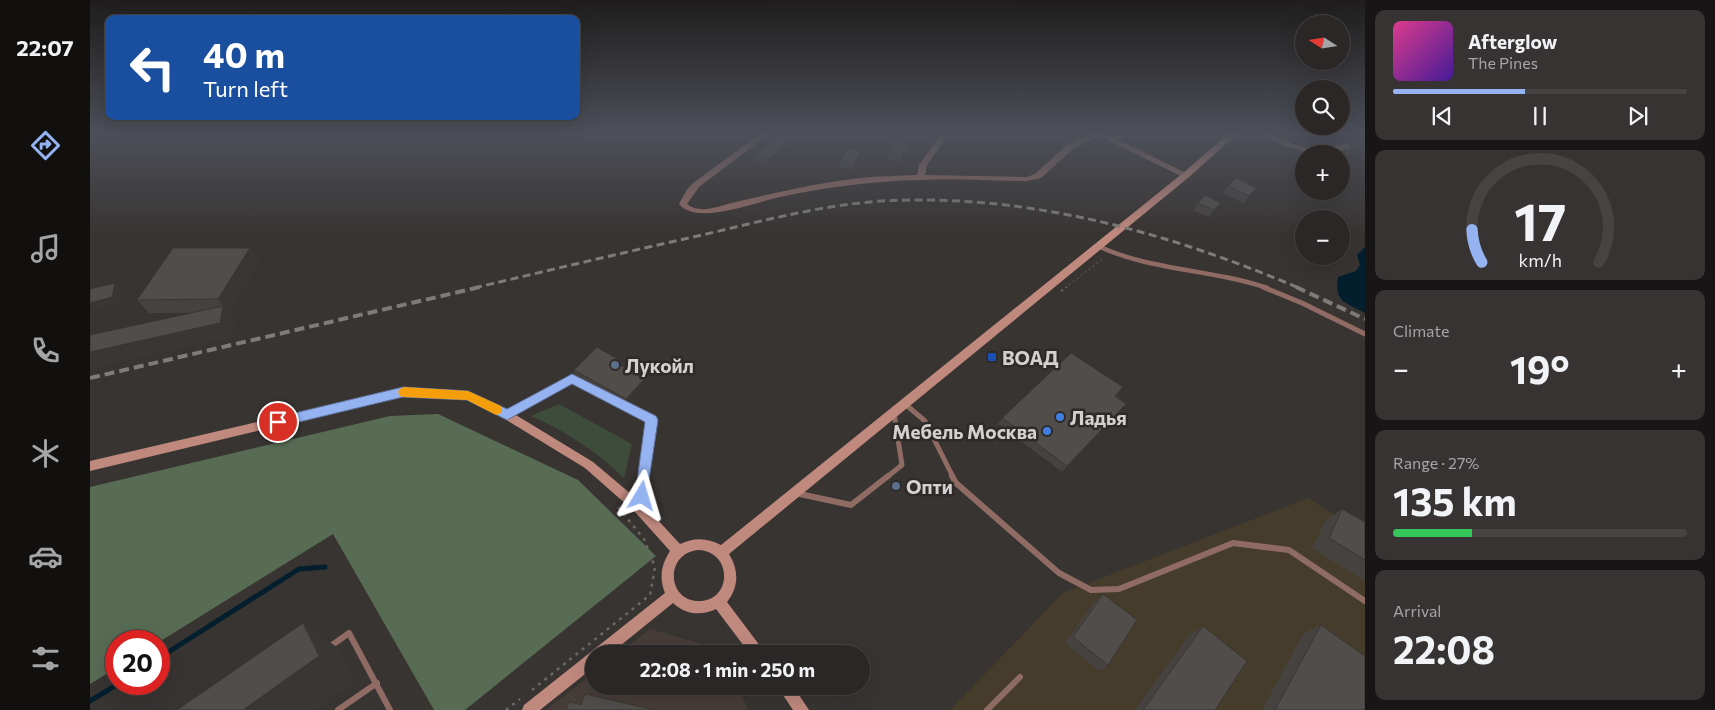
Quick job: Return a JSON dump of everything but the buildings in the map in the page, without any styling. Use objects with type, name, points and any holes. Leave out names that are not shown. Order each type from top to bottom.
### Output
[{"type":"main road","points":[[721,553],[1196,167]]},
{"type":"main road","points":[[90,466],[403,392],[468,396],[507,415],[589,465],[640,509],[679,552]]},
{"type":"main road","points":[[701,545],[721,553],[729,564],[731,577],[728,590],[718,601],[705,607],[696,608],[684,604],[673,595],[668,584],[667,571],[672,560],[679,552],[689,547],[701,545]]},
{"type":"main road","points":[[610,645],[673,595]]},
{"type":"main road","points":[[718,601],[752,645]]},
{"type":"main road","points":[[525,704],[585,664]]},
{"type":"main road","points":[[791,695],[802,710]]},
{"type":"street","points":[[721,167],[692,189],[684,204],[686,208],[692,211],[711,212],[816,188],[859,181],[921,177],[1027,180],[1038,176],[1048,167]]},
{"type":"street","points":[[921,177],[923,167]]},
{"type":"street","points":[[1168,167],[1186,176]]},
{"type":"lane","points":[[1098,246],[1120,256],[1251,282],[1273,290],[1365,334]]},
{"type":"lane","points":[[507,415],[572,378],[652,420],[640,509]]},
{"type":"lane","points":[[904,404],[925,421],[956,483],[1058,573],[1091,590],[1120,589],[1234,543],[1289,550],[1365,601]]},
{"type":"lane","points":[[795,493],[851,505],[902,465],[894,412]]},
{"type":"lane","points":[[318,655],[349,633],[390,710]]},
{"type":"lane","points":[[988,710],[1020,678]]},
{"type":"lane","points":[[338,710],[377,683]]},
{"type":"path","points":[[529,692],[650,595],[655,567],[644,539],[616,505]]},
{"type":"path","points":[[506,710],[525,704]]},
{"type":"shaded area","points":[[1308,498],[1365,534],[1365,710],[950,710],[1063,593]]},
{"type":"shaded area","points":[[650,629],[706,645],[630,645]]},
{"type":"shaded area","points":[[585,680],[585,695],[742,695],[748,710],[546,710]]},
{"type":"green space","points":[[559,404],[632,444],[624,478],[604,460],[580,443],[556,428],[531,416]]},
{"type":"green space","points":[[438,414],[578,480],[656,556],[465,710],[434,710],[333,534],[170,635],[170,630],[105,630],[105,675],[90,684],[90,487],[390,416]]},
{"type":"water","points":[[1365,247],[1365,313],[1342,300],[1337,285],[1338,277],[1356,271],[1360,265],[1357,255]]},
{"type":"waterway","points":[[170,651],[299,569],[325,567]]},
{"type":"waterway","points":[[90,701],[105,692]]},
{"type":"railway","points":[[474,288],[814,210],[882,201],[936,200],[990,203],[1043,210],[1095,220],[1199,250],[1299,288]]},
{"type":"railway","points":[[90,378],[480,287]]},
{"type":"railway","points":[[1296,287],[1365,319]]},
{"type":"slow traffic","points":[[404,392],[468,396],[496,410]]},
{"type":"place","name":"ВОАД","points":[[992,357]]},
{"type":"place","name":"Лукойл","points":[[615,365]]},
{"type":"place","name":"Ладья","points":[[1060,417]]},
{"type":"place","name":"Мебель Москва","points":[[1047,431]]},
{"type":"place","name":"Опти","points":[[896,486]]},
{"type":"route","points":[[278,422],[403,392],[468,396],[507,415],[572,378],[652,420],[642,496]]}]
